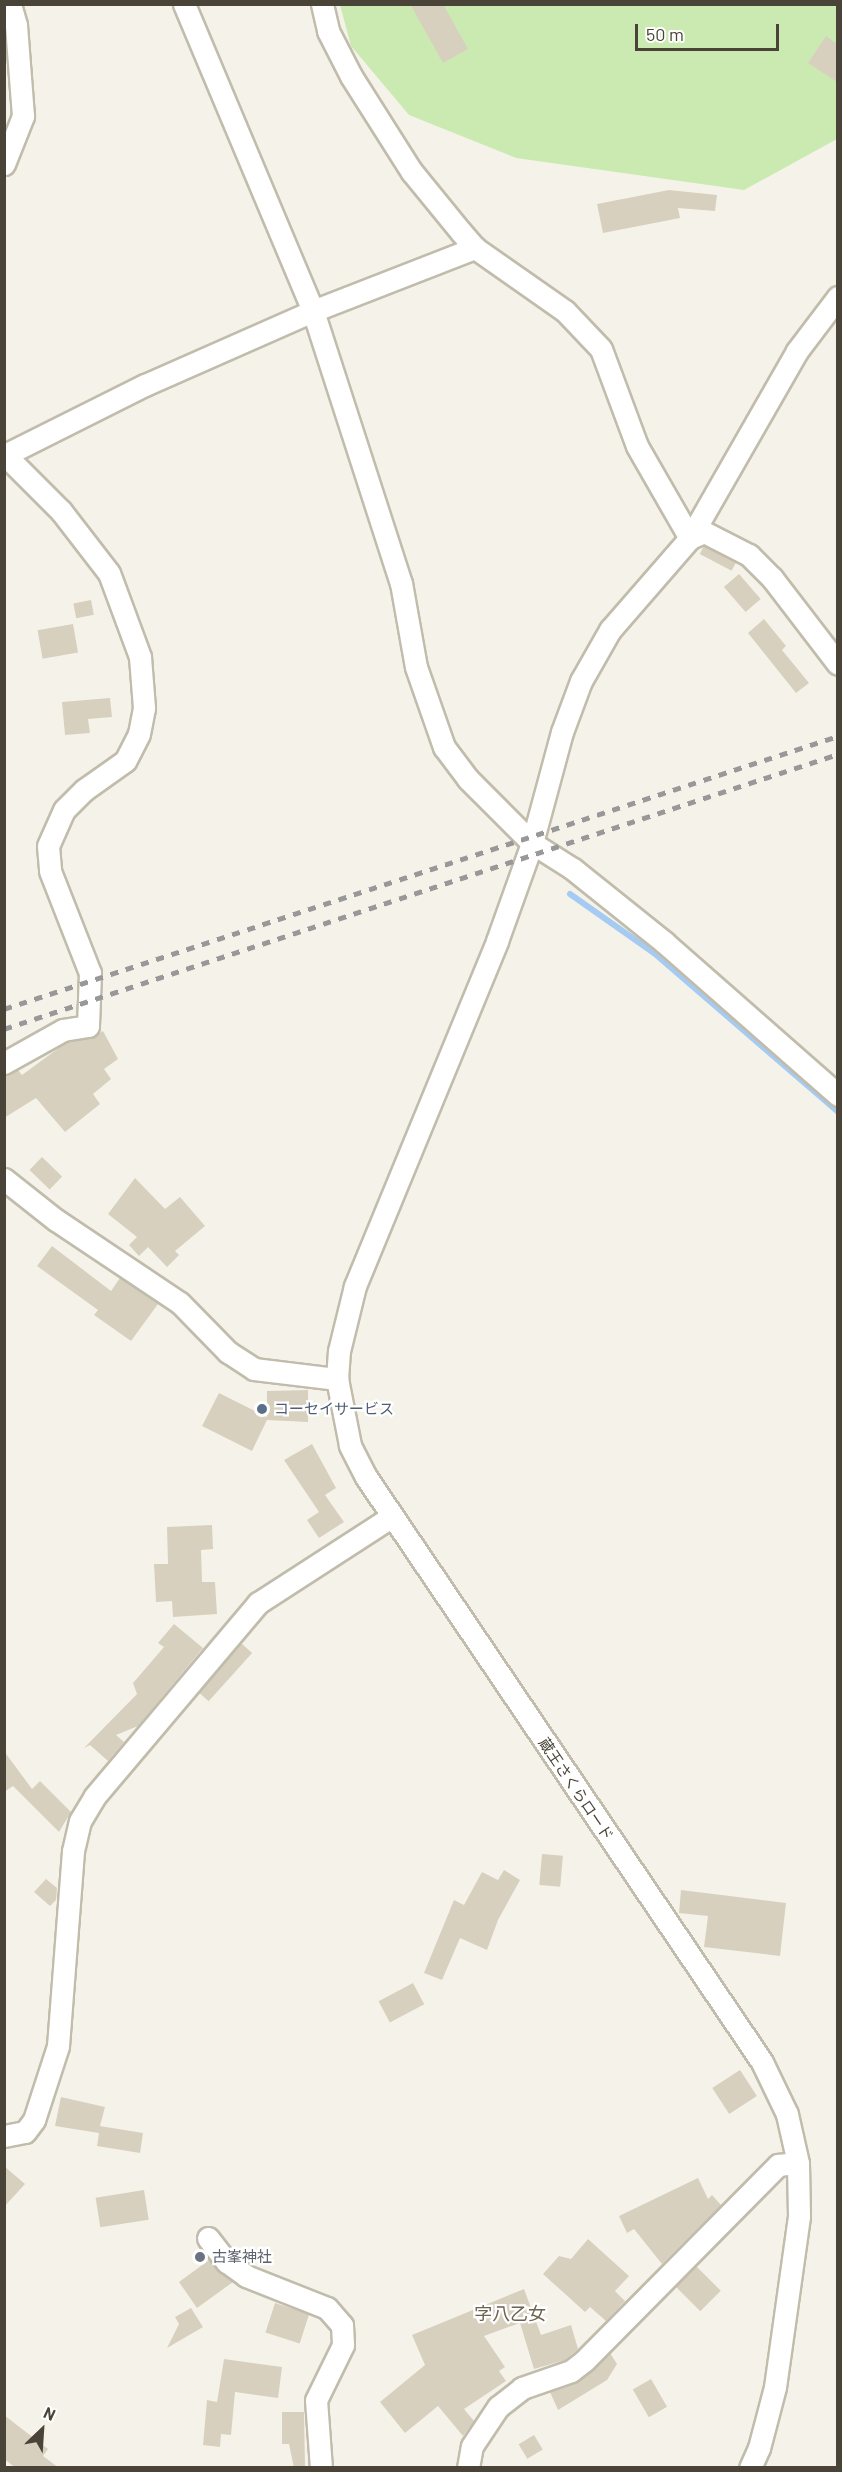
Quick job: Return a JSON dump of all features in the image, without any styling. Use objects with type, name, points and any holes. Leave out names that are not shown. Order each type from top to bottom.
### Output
[{"type":"street","points":[[4,164],[23,116],[16,25],[10,4]]},
{"type":"street","points":[[184,4],[313,311],[401,583],[416,667],[428,710],[444,747],[468,779],[532,843],[573,869],[664,942],[837,1095]]},
{"type":"street","points":[[322,4],[328,31],[351,76],[412,172],[475,248],[565,311],[601,349],[637,446],[690,538],[704,532],[749,555],[772,578],[837,664]]},
{"type":"street","points":[[4,1063],[63,1030],[88,1026],[90,973],[50,871],[48,846],[64,810],[84,790],[125,761],[139,734],[144,708],[140,657],[109,573],[61,511],[5,455],[145,385],[313,311],[475,248]]},
{"type":"street","name":"蔵王さくらロード","points":[[750,2468],[759,2448],[775,2386],[799,2216],[798,2163],[787,2114],[762,2062],[390,1517],[350,1445],[337,1379],[339,1351],[356,1286],[497,941],[532,843],[562,732],[581,681],[610,630],[690,538],[797,351],[837,297]]},
{"type":"street","points":[[4,1179],[56,1220],[180,1303],[228,1352],[254,1369],[337,1379]]},
{"type":"street","points":[[4,2136],[25,2132],[34,2121],[58,2046],[72,1851],[80,1821],[95,1796],[258,1603],[390,1517]]},
{"type":"street","points":[[468,2468],[472,2446],[498,2407],[522,2388],[571,2370],[584,2361],[778,2165],[798,2163]]},
{"type":"street","points":[[208,2238],[227,2262],[246,2276],[327,2308],[342,2325],[343,2345],[316,2400],[321,2468]]},
{"type":"green space","points":[[340,5],[837,5],[837,139],[744,190],[516,158],[409,115],[351,46]]},
{"type":"building","points":[[410,4],[443,4],[468,49],[443,63]]},
{"type":"building","points":[[826,36],[837,44],[837,82],[808,63]]},
{"type":"building","points":[[669,190],[717,195],[715,211],[678,208],[680,218],[603,233],[597,204]]},
{"type":"building","points":[[704,546],[736,563],[732,571],[700,554]]},
{"type":"building","points":[[739,574],[761,599],[746,612],[724,587]]},
{"type":"building","points":[[91,600],[94,615],[76,618],[73,603]]},
{"type":"building","points":[[764,619],[786,646],[782,650],[809,683],[796,693],[748,633]]},
{"type":"building","points":[[73,624],[78,653],[43,659],[38,630]]},
{"type":"building","points":[[110,698],[112,717],[88,719],[90,733],[65,735],[62,702]]},
{"type":"building","points":[[103,1031],[118,1059],[104,1069],[111,1079],[93,1094],[100,1104],[65,1132],[36,1098],[4,1118],[4,1077],[18,1070],[22,1075],[67,1042],[91,1038]]},
{"type":"building","points":[[42,1157],[62,1176],[50,1189],[29,1170]]},
{"type":"building","points":[[135,1178],[165,1209],[180,1197],[205,1226],[175,1251],[179,1255],[167,1267],[148,1247],[139,1256],[129,1245],[137,1237],[108,1214]]},
{"type":"building","points":[[52,1246],[111,1291],[120,1278],[158,1304],[131,1341],[94,1315],[98,1310],[37,1266]]},
{"type":"building","points":[[308,1390],[308,1422],[267,1420],[252,1451],[202,1426],[219,1393],[267,1417],[267,1391]]},
{"type":"building","points":[[312,1444],[336,1488],[325,1495],[344,1522],[319,1538],[307,1520],[319,1512],[284,1460]]},
{"type":"building","points":[[212,1525],[213,1549],[201,1550],[202,1582],[215,1582],[217,1614],[173,1617],[172,1601],[156,1602],[154,1564],[168,1564],[167,1527]]},
{"type":"building","points":[[174,1624],[203,1648],[138,1726],[116,1735],[124,1742],[108,1761],[90,1745],[84,1748],[137,1694],[133,1683],[164,1647],[158,1643]]},
{"type":"building","points":[[241,1643],[252,1653],[209,1701],[198,1691]]},
{"type":"building","points":[[4,1751],[32,1789],[40,1781],[71,1812],[59,1832],[13,1786],[4,1792]]},
{"type":"building","points":[[542,1854],[563,1856],[560,1887],[539,1885]]},
{"type":"building","points":[[504,1870],[520,1880],[498,1920],[487,1950],[460,1938],[442,1980],[424,1973],[454,1900],[464,1905],[482,1872],[498,1880]]},
{"type":"building","points":[[46,1879],[57,1888],[56,1900],[50,1906],[34,1892]]},
{"type":"building","points":[[681,1890],[786,1903],[780,1956],[704,1947],[708,1916],[679,1913]]},
{"type":"building","points":[[413,1983],[424,2004],[390,2023],[379,2001]]},
{"type":"building","points":[[740,2070],[757,2096],[729,2114],[712,2088]]},
{"type":"building","points":[[61,2097],[105,2107],[100,2126],[143,2133],[140,2153],[97,2146],[99,2133],[55,2126]]},
{"type":"building","points":[[4,2166],[25,2184],[4,2207]]},
{"type":"building","points":[[698,2178],[708,2199],[712,2195],[721,2205],[662,2264],[634,2229],[627,2233],[619,2216]]},
{"type":"building","points":[[144,2190],[149,2220],[100,2227],[96,2198]]},
{"type":"building","points":[[588,2239],[629,2276],[615,2291],[625,2301],[606,2321],[590,2307],[585,2312],[543,2274],[559,2256],[571,2259]]},
{"type":"building","points":[[209,2260],[233,2282],[197,2308],[179,2282]]},
{"type":"building","points":[[696,2266],[721,2291],[700,2311],[675,2287]]},
{"type":"building","points":[[524,2289],[541,2335],[571,2325],[578,2349],[565,2360],[534,2369],[520,2323],[484,2336],[505,2367],[499,2371],[506,2381],[464,2409],[474,2421],[463,2436],[438,2406],[405,2433],[380,2402],[425,2365],[412,2335]]},
{"type":"building","points":[[275,2303],[309,2314],[300,2344],[265,2332]]},
{"type":"building","points":[[191,2308],[203,2327],[167,2348],[179,2324],[175,2317]]},
{"type":"building","points":[[610,2353],[617,2364],[607,2380],[558,2410],[550,2392],[578,2381]]},
{"type":"building","points":[[224,2359],[282,2367],[278,2398],[235,2392],[231,2435],[221,2434],[220,2447],[203,2445],[207,2400],[217,2402]]},
{"type":"building","points":[[651,2379],[667,2407],[649,2417],[633,2390]]},
{"type":"building","points":[[282,2412],[304,2412],[305,2468],[294,2468],[289,2444],[282,2444]]},
{"type":"building","points":[[4,2415],[48,2449],[43,2456],[59,2468],[16,2468],[4,2459]]},
{"type":"building","points":[[534,2435],[543,2450],[527,2459],[519,2444]]},
{"type":"waterway","points":[[570,894],[654,953],[838,1112]]},
{"type":"railway","points":[[4,1009],[838,736]]},
{"type":"railway","points":[[4,1029],[838,754]]},
{"type":"place","name":"コーセイサービス","points":[[262,1409]]},
{"type":"place","name":"古峯神社","points":[[200,2257]]},
{"type":"district","name":"字八乙女","points":[[510,2313]]}]
